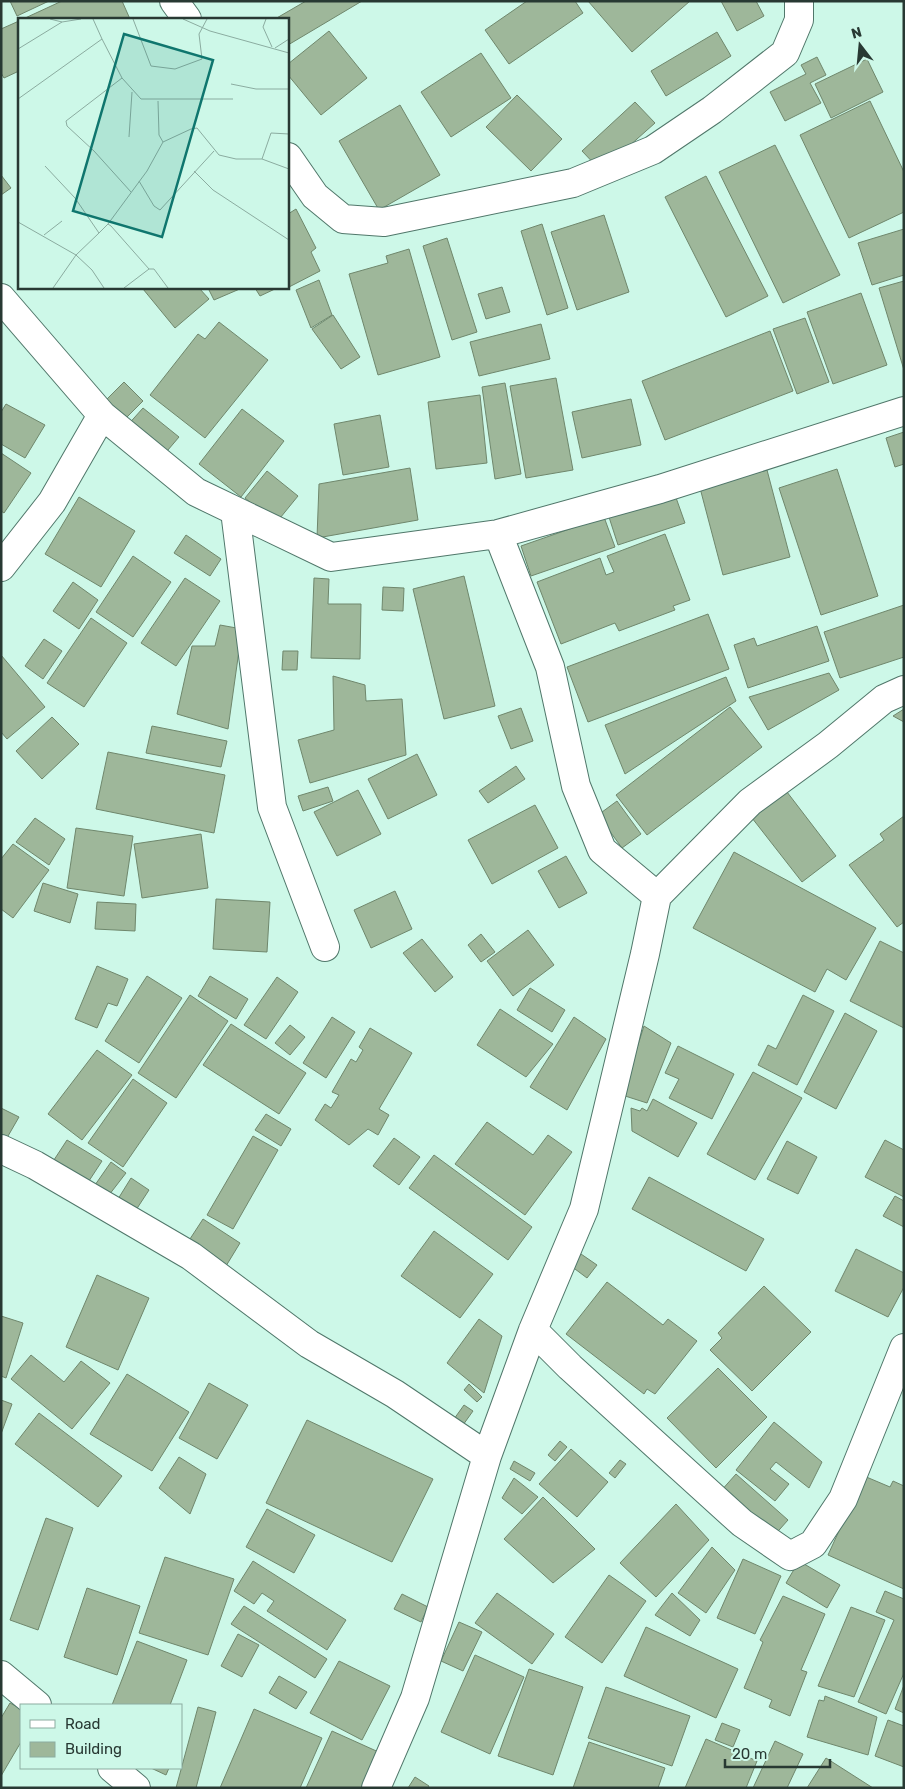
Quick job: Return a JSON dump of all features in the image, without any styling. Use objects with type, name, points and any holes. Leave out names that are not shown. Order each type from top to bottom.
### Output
[{"type":"street","points":[[174,1],[185,18]]},
{"type":"street","points":[[289,158],[315,196],[344,218],[384,222],[573,183],[653,150],[712,110],[785,53],[799,20],[799,1]]},
{"type":"street","points":[[1,298],[102,415],[196,492],[331,557],[498,534],[660,489],[904,411]]},
{"type":"street","points":[[1,567],[52,502],[102,415]]},
{"type":"street","points":[[235,511],[272,807],[325,947]]},
{"type":"street","points":[[498,534],[550,667],[576,786],[602,850],[657,896]]},
{"type":"street","points":[[376,1788],[415,1698],[488,1456],[533,1330],[584,1209],[657,896],[750,802],[828,745],[884,699],[904,690]]},
{"type":"street","points":[[1,1149],[35,1165],[191,1256],[309,1344],[395,1394],[488,1456]]},
{"type":"street","points":[[533,1330],[570,1367],[742,1523],[790,1556],[812,1544],[843,1499],[904,1348]]},
{"type":"street","points":[[1,1675],[36,1704]]},
{"type":"street","points":[[113,1769],[136,1788]]},
{"type":"building","points":[[10,1],[49,1],[17,16]]},
{"type":"building","points":[[62,1],[122,1],[130,18],[25,18]]},
{"type":"building","points":[[306,1],[362,1],[289,44],[289,18],[277,18]]},
{"type":"building","points":[[527,1],[575,1],[583,13],[509,64],[485,30]]},
{"type":"building","points":[[588,1],[690,1],[632,52]]},
{"type":"building","points":[[721,1],[756,1],[764,16],[737,31]]},
{"type":"building","points":[[18,21],[18,71],[4,78],[1,73],[1,29]]},
{"type":"building","points":[[329,31],[367,78],[321,115],[289,76],[289,63]]},
{"type":"building","points":[[717,32],[731,56],[666,96],[651,71]]},
{"type":"building","points":[[481,53],[511,98],[451,137],[421,92]]},
{"type":"building","points":[[817,57],[826,75],[810,83],[821,103],[785,121],[770,92],[806,74],[801,65]]},
{"type":"building","points":[[867,59],[883,92],[831,118],[815,84]]},
{"type":"building","points":[[517,95],[562,139],[531,171],[486,127]]},
{"type":"building","points":[[870,101],[904,172],[904,212],[849,238],[800,135]]},
{"type":"building","points":[[635,102],[655,123],[601,171],[582,151]]},
{"type":"building","points":[[400,105],[440,175],[379,210],[339,141]]},
{"type":"building","points":[[775,145],[840,275],[783,303],[719,172]]},
{"type":"building","points":[[1,175],[11,188],[1,195]]},
{"type":"building","points":[[706,176],[768,296],[726,317],[665,197]]},
{"type":"building","points":[[296,209],[316,248],[311,252],[320,271],[289,287],[289,213]]},
{"type":"building","points":[[604,215],[629,292],[577,310],[551,232]]},
{"type":"building","points":[[542,224],[568,308],[547,315],[521,231]]},
{"type":"building","points":[[904,229],[904,275],[872,285],[858,243]]},
{"type":"building","points":[[447,238],[477,332],[452,340],[423,246]]},
{"type":"building","points":[[409,249],[440,357],[378,375],[349,274],[388,263],[386,256]]},
{"type":"building","points":[[319,280],[332,315],[311,328],[296,290]]},
{"type":"building","points":[[904,281],[904,370],[879,288]]},
{"type":"building","points":[[502,287],[510,312],[486,319],[478,294]]},
{"type":"building","points":[[143,289],[200,289],[209,299],[175,328]]},
{"type":"building","points":[[208,289],[240,289],[214,300]]},
{"type":"building","points":[[256,289],[275,289],[260,296]]},
{"type":"building","points":[[861,293],[887,365],[833,384],[807,312]]},
{"type":"building","points":[[333,315],[360,357],[341,369],[312,329]]},
{"type":"building","points":[[805,318],[829,382],[797,394],[773,329]]},
{"type":"building","points":[[219,322],[268,360],[205,438],[150,395],[198,334],[205,339]]},
{"type":"building","points":[[541,324],[550,359],[479,376],[470,342]]},
{"type":"building","points":[[770,331],[793,391],[665,440],[642,381]]},
{"type":"building","points":[[556,378],[573,470],[526,478],[510,386]]},
{"type":"building","points":[[124,382],[143,401],[122,422],[103,403]]},
{"type":"building","points":[[505,383],[521,474],[495,479],[482,387]]},
{"type":"building","points":[[480,395],[487,463],[436,469],[428,402]]},
{"type":"building","points":[[631,399],[641,445],[582,458],[572,412]]},
{"type":"building","points":[[6,404],[45,425],[25,458],[1,444],[1,412]]},
{"type":"building","points":[[143,408],[179,437],[162,457],[125,428]]},
{"type":"building","points":[[242,409],[284,441],[241,497],[199,464]]},
{"type":"building","points":[[380,415],[389,467],[343,475],[334,424]]},
{"type":"building","points":[[904,432],[904,464],[895,467],[886,438]]},
{"type":"building","points":[[1,453],[31,473],[4,513],[1,511]]},
{"type":"building","points":[[410,468],[418,520],[317,538],[319,484]]},
{"type":"building","points":[[837,469],[878,596],[821,615],[779,488]]},
{"type":"building","points":[[767,470],[790,557],[723,575],[700,488]]},
{"type":"building","points":[[267,471],[298,496],[276,523],[245,498]]},
{"type":"building","points":[[674,492],[685,523],[618,545],[608,514]]},
{"type":"building","points":[[79,497],[135,531],[101,587],[45,554]]},
{"type":"building","points":[[604,517],[615,547],[531,576],[521,546]]},
{"type":"building","points":[[665,534],[690,600],[673,606],[675,610],[619,631],[615,623],[561,644],[537,582],[600,558],[606,575],[614,572],[607,556]]},
{"type":"building","points":[[186,535],[221,559],[210,576],[174,553]]},
{"type":"building","points":[[133,556],[171,582],[133,637],[96,612]]},
{"type":"building","points":[[464,576],[495,706],[444,719],[413,589]]},
{"type":"building","points":[[185,578],[220,601],[176,666],[141,643]]},
{"type":"building","points":[[314,578],[329,579],[328,604],[361,604],[360,659],[311,658]]},
{"type":"building","points":[[73,582],[98,600],[79,629],[53,611]]},
{"type":"building","points":[[383,587],[404,588],[403,611],[382,610]]},
{"type":"building","points":[[904,605],[904,657],[840,678],[824,632]]},
{"type":"building","points":[[708,614],[729,669],[588,722],[567,667]]},
{"type":"building","points":[[91,618],[127,643],[84,707],[47,683]]},
{"type":"building","points":[[220,625],[242,629],[228,729],[177,714],[192,646],[215,646]]},
{"type":"building","points":[[817,626],[829,661],[748,688],[734,645],[754,638],[757,646]]},
{"type":"building","points":[[44,639],[62,651],[43,679],[25,666]]},
{"type":"building","points":[[283,651],[298,651],[297,670],[282,670]]},
{"type":"building","points":[[1,655],[45,707],[7,739],[1,732]]},
{"type":"building","points":[[829,673],[839,690],[768,730],[749,697]]},
{"type":"building","points":[[333,676],[365,685],[366,701],[402,699],[406,755],[310,783],[298,740],[334,730]]},
{"type":"building","points":[[726,677],[736,701],[625,774],[605,725]]},
{"type":"building","points":[[730,707],[762,747],[647,835],[616,795]]},
{"type":"building","points":[[521,708],[533,741],[511,749],[498,716]]},
{"type":"building","points":[[904,709],[904,722],[893,716]]},
{"type":"building","points":[[52,717],[79,744],[42,779],[16,751]]},
{"type":"building","points":[[152,726],[227,741],[221,767],[146,753]]},
{"type":"building","points":[[108,752],[225,775],[214,833],[96,809]]},
{"type":"building","points":[[417,754],[437,795],[388,819],[368,779]]},
{"type":"building","points":[[516,766],[525,779],[488,803],[479,791]]},
{"type":"building","points":[[328,787],[333,801],[303,811],[298,796]]},
{"type":"building","points":[[358,790],[381,834],[337,856],[314,812]]},
{"type":"building","points":[[787,792],[836,856],[802,882],[752,818]]},
{"type":"building","points":[[617,801],[641,834],[622,848],[598,815]]},
{"type":"building","points":[[535,805],[558,848],[492,884],[468,840]]},
{"type":"building","points":[[904,816],[904,922],[897,927],[849,865],[884,840],[880,834]]},
{"type":"building","points":[[35,818],[65,839],[49,865],[16,842]]},
{"type":"building","points":[[76,828],[133,836],[124,896],[67,888]]},
{"type":"building","points":[[201,834],[208,888],[142,898],[134,844]]},
{"type":"building","points":[[13,844],[49,870],[13,918],[1,909],[1,859]]},
{"type":"building","points":[[734,852],[876,928],[846,980],[827,969],[815,992],[693,928]]},
{"type":"building","points":[[566,856],[587,893],[559,908],[538,871]]},
{"type":"building","points":[[43,883],[78,894],[70,923],[34,911]]},
{"type":"building","points":[[395,891],[412,929],[371,948],[354,910]]},
{"type":"building","points":[[216,899],[270,902],[267,952],[213,949]]},
{"type":"building","points":[[97,902],[136,904],[135,931],[95,929]]},
{"type":"building","points":[[528,930],[554,965],[513,996],[487,961]]},
{"type":"building","points":[[481,934],[495,952],[481,962],[468,945]]},
{"type":"building","points":[[422,939],[453,977],[435,992],[403,953]]},
{"type":"building","points":[[880,941],[904,953],[904,1028],[850,1001]]},
{"type":"building","points":[[97,966],[128,979],[117,1006],[108,1003],[97,1028],[75,1019]]},
{"type":"building","points":[[147,976],[182,998],[139,1063],[105,1041]]},
{"type":"building","points":[[210,976],[248,999],[236,1019],[198,996]]},
{"type":"building","points":[[277,977],[298,992],[266,1039],[244,1025]]},
{"type":"building","points":[[530,988],[565,1010],[552,1032],[517,1010]]},
{"type":"building","points":[[190,995],[228,1021],[176,1098],[138,1073]]},
{"type":"building","points":[[803,995],[834,1011],[797,1085],[758,1065],[768,1045],[776,1049]]},
{"type":"building","points":[[500,1009],[553,1044],[526,1077],[477,1045]]},
{"type":"building","points":[[845,1013],[877,1031],[836,1109],[804,1092]]},
{"type":"building","points":[[332,1017],[355,1032],[326,1078],[303,1063]]},
{"type":"building","points":[[574,1017],[606,1039],[567,1110],[530,1087]]},
{"type":"building","points":[[231,1024],[306,1073],[279,1114],[203,1065]]},
{"type":"building","points":[[290,1025],[305,1037],[290,1055],[275,1043]]},
{"type":"building","points":[[644,1026],[671,1043],[647,1103],[622,1095]]},
{"type":"building","points":[[370,1028],[412,1053],[379,1109],[389,1115],[378,1135],[368,1129],[349,1145],[315,1120],[325,1104],[331,1108],[339,1095],[332,1092],[351,1059],[356,1062],[363,1050],[359,1047]]},
{"type":"building","points":[[678,1046],[734,1074],[712,1119],[669,1098],[679,1079],[665,1073]]},
{"type":"building","points":[[97,1050],[132,1075],[82,1140],[48,1114]]},
{"type":"building","points":[[753,1072],[802,1098],[755,1180],[707,1154]]},
{"type":"building","points":[[133,1079],[167,1103],[123,1167],[88,1143]]},
{"type":"building","points":[[653,1099],[697,1123],[678,1157],[632,1131],[631,1108],[640,1111],[642,1108],[647,1111]]},
{"type":"building","points":[[1,1108],[19,1117],[4,1143],[1,1142]]},
{"type":"building","points":[[266,1114],[291,1129],[281,1146],[255,1130]]},
{"type":"building","points":[[487,1122],[533,1155],[548,1135],[572,1152],[525,1215],[455,1164]]},
{"type":"building","points":[[253,1136],[278,1150],[233,1229],[207,1215]]},
{"type":"building","points":[[394,1138],[420,1157],[399,1185],[373,1166]]},
{"type":"building","points":[[67,1140],[102,1161],[85,1187],[50,1166]]},
{"type":"building","points":[[885,1140],[904,1150],[904,1197],[865,1177]]},
{"type":"building","points":[[787,1141],[817,1157],[798,1194],[767,1179]]},
{"type":"building","points":[[434,1155],[532,1227],[508,1260],[409,1188]]},
{"type":"building","points":[[111,1162],[126,1173],[109,1195],[95,1185]]},
{"type":"building","points":[[649,1177],[764,1239],[746,1271],[632,1209]]},
{"type":"building","points":[[131,1178],[149,1190],[136,1210],[118,1199]]},
{"type":"building","points":[[895,1196],[904,1201],[904,1227],[883,1216]]},
{"type":"building","points":[[203,1219],[240,1243],[226,1266],[188,1242]]},
{"type":"building","points":[[434,1231],[493,1274],[460,1318],[401,1276]]},
{"type":"building","points":[[856,1249],[904,1273],[904,1287],[888,1317],[835,1291]]},
{"type":"building","points":[[581,1254],[597,1265],[587,1278],[571,1266]]},
{"type":"building","points":[[97,1275],[149,1298],[118,1370],[66,1347]]},
{"type":"building","points":[[607,1282],[663,1325],[668,1319],[697,1341],[655,1394],[647,1389],[644,1394],[566,1334]]},
{"type":"building","points":[[764,1286],[811,1332],[752,1391],[710,1350],[722,1338],[718,1333]]},
{"type":"building","points":[[1,1316],[23,1323],[6,1378],[1,1376]]},
{"type":"building","points":[[479,1319],[502,1336],[484,1393],[447,1363]]},
{"type":"building","points":[[31,1355],[64,1382],[81,1361],[110,1383],[72,1429],[11,1379]]},
{"type":"building","points":[[718,1368],[767,1417],[716,1468],[667,1418]]},
{"type":"building","points":[[127,1374],[189,1412],[152,1471],[90,1434]]},
{"type":"building","points":[[209,1383],[248,1405],[217,1459],[179,1438]]},
{"type":"building","points":[[469,1384],[482,1397],[477,1402],[464,1390]]},
{"type":"building","points":[[1,1400],[12,1404],[1,1434]]},
{"type":"building","points":[[464,1405],[473,1411],[463,1425],[454,1419]]},
{"type":"building","points":[[39,1413],[122,1476],[98,1507],[15,1444]]},
{"type":"building","points":[[307,1420],[433,1479],[392,1562],[266,1503]]},
{"type":"building","points":[[774,1422],[822,1462],[809,1488],[776,1462],[770,1469],[789,1484],[775,1501],[736,1470]]},
{"type":"building","points":[[560,1441],[567,1447],[555,1461],[548,1455]]},
{"type":"building","points":[[571,1449],[608,1482],[577,1517],[539,1484]]},
{"type":"building","points":[[179,1457],[206,1474],[190,1514],[159,1488]]},
{"type":"building","points":[[620,1460],[626,1464],[615,1478],[609,1473]]},
{"type":"building","points":[[514,1461],[535,1473],[530,1481],[510,1469]]},
{"type":"building","points":[[736,1474],[788,1520],[772,1538],[720,1492]]},
{"type":"building","points":[[864,1476],[890,1487],[893,1481],[904,1486],[904,1589],[828,1555]]},
{"type":"building","points":[[514,1478],[538,1497],[522,1514],[502,1498]]},
{"type":"building","points":[[543,1497],[595,1549],[553,1583],[504,1539]]},
{"type":"building","points":[[676,1504],[709,1540],[656,1597],[620,1563]]},
{"type":"building","points":[[267,1509],[315,1535],[294,1573],[246,1547]]},
{"type":"building","points":[[46,1518],[73,1528],[38,1630],[10,1620]]},
{"type":"building","points":[[712,1547],[735,1570],[706,1613],[678,1593]]},
{"type":"building","points":[[165,1557],[234,1579],[208,1655],[139,1633]]},
{"type":"building","points":[[743,1559],[781,1576],[755,1634],[717,1618]]},
{"type":"building","points":[[253,1561],[346,1620],[327,1650],[267,1611],[274,1601],[262,1593],[254,1604],[234,1591]]},
{"type":"building","points":[[799,1561],[840,1585],[827,1608],[786,1583]]},
{"type":"building","points":[[609,1575],[646,1601],[602,1663],[565,1637]]},
{"type":"building","points":[[87,1588],[140,1606],[117,1675],[64,1657]]},
{"type":"building","points":[[885,1591],[904,1599],[904,1673],[886,1714],[858,1702],[894,1620],[876,1612]]},
{"type":"building","points":[[497,1593],[554,1634],[532,1664],[475,1623]]},
{"type":"building","points":[[672,1593],[700,1620],[690,1636],[655,1615]]},
{"type":"building","points":[[402,1594],[428,1607],[421,1622],[394,1609]]},
{"type":"building","points":[[783,1596],[825,1614],[801,1670],[807,1672],[790,1716],[769,1707],[772,1700],[744,1688],[763,1642],[760,1640]]},
{"type":"building","points":[[244,1606],[327,1659],[315,1678],[231,1624]]},
{"type":"building","points":[[851,1607],[885,1620],[854,1697],[818,1686]]},
{"type":"building","points":[[459,1622],[482,1632],[463,1671],[441,1661]]},
{"type":"building","points":[[646,1627],[738,1669],[716,1718],[624,1676]]},
{"type":"building","points":[[238,1634],[259,1645],[242,1677],[221,1666]]},
{"type":"building","points":[[137,1641],[187,1660],[170,1704],[112,1704]]},
{"type":"building","points":[[475,1655],[524,1677],[490,1754],[441,1732]]},
{"type":"building","points":[[339,1661],[390,1686],[362,1740],[310,1713]]},
{"type":"building","points":[[529,1669],[583,1687],[553,1775],[498,1756]]},
{"type":"building","points":[[279,1676],[307,1692],[296,1709],[269,1693]]},
{"type":"building","points":[[904,1685],[904,1713],[895,1709]]},
{"type":"building","points":[[606,1687],[690,1716],[672,1766],[588,1738]]},
{"type":"building","points":[[825,1696],[877,1717],[868,1755],[807,1737],[819,1700],[824,1701]]},
{"type":"building","points":[[10,1703],[20,1708],[20,1744],[1,1776],[1,1718]]},
{"type":"building","points":[[198,1707],[216,1712],[196,1788],[176,1788]]},
{"type":"building","points":[[254,1709],[322,1738],[300,1788],[220,1788]]},
{"type":"building","points":[[888,1720],[904,1726],[904,1767],[875,1756]]},
{"type":"building","points":[[722,1723],[740,1730],[733,1747],[715,1740]]},
{"type":"building","points":[[332,1731],[383,1754],[367,1788],[306,1788]]},
{"type":"building","points":[[706,1739],[757,1761],[746,1788],[685,1788]]},
{"type":"building","points":[[775,1741],[803,1754],[787,1788],[753,1788]]},
{"type":"building","points":[[589,1742],[665,1768],[658,1788],[573,1788]]},
{"type":"building","points":[[826,1758],[873,1788],[807,1788]]},
{"type":"building","points":[[153,1769],[169,1769],[166,1775]]},
{"type":"building","points":[[415,1777],[429,1786],[428,1788],[408,1788]]}]
